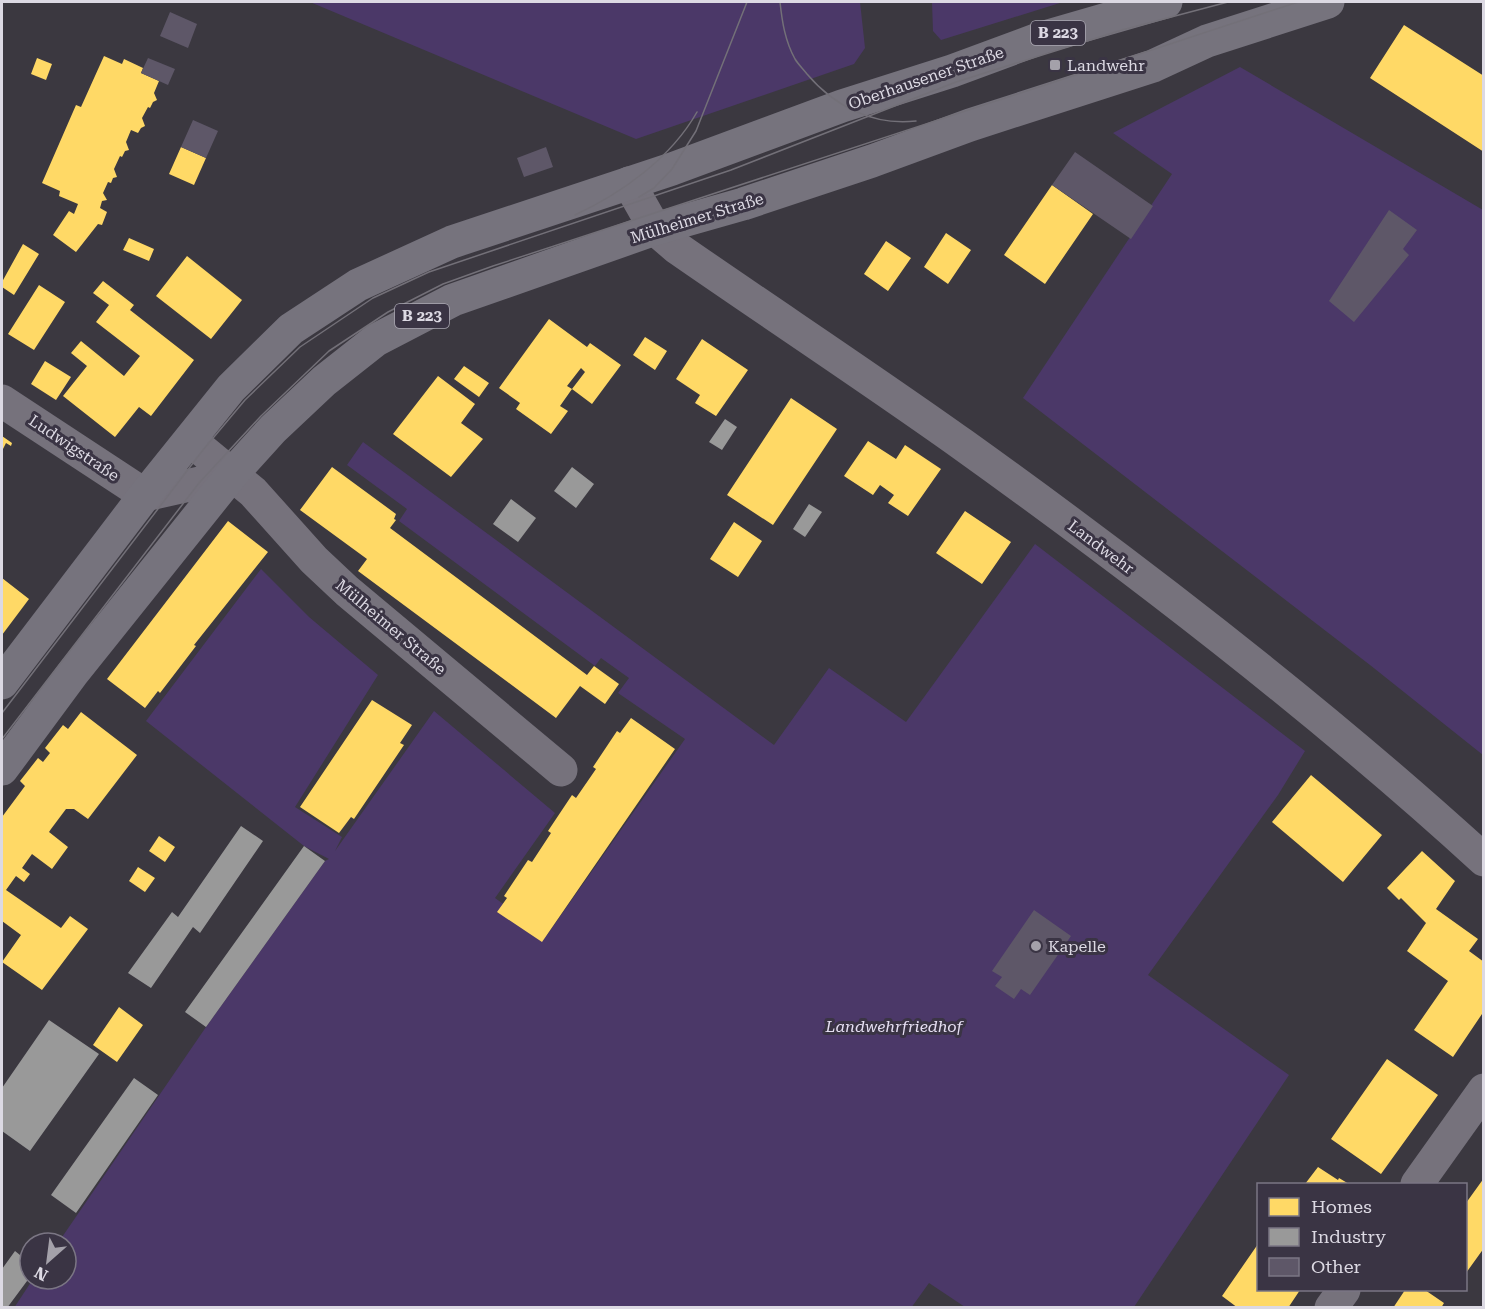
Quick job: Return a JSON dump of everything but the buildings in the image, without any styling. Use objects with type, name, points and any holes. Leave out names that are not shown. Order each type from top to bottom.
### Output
[{"type":"main road","name":"Oberhausener Straße","points":[[629,183],[842,106],[952,71],[1041,38],[1166,2]]},
{"type":"main road","name":"Mülheimer Straße","points":[[2,769],[73,673],[233,473],[273,429],[324,381],[376,340],[453,300],[655,229],[743,204],[970,125],[1153,66],[1207,41],[1328,2]]},
{"type":"main road","name":"B 223","points":[[2,683],[145,495],[231,388],[291,329],[358,285],[452,242],[629,183]]},
{"type":"street","name":"Landwehr","points":[[629,183],[655,229],[686,254],[963,444],[1163,594],[1355,747],[1484,860]]},
{"type":"street","name":"Ludwigstraße","points":[[2,401],[145,495]]},
{"type":"street","name":"Mülheimer Straße","points":[[190,440],[233,473],[268,507],[314,560],[347,591],[561,770]]},
{"type":"street","points":[[145,495],[233,473]]},
{"type":"street","points":[[1418,1183],[1484,1090]]},
{"type":"street","points":[[1331,1308],[1343,1291]]},
{"type":"green space","points":[[310,2],[860,2],[865,48],[854,64],[636,139]]},
{"type":"green space","points":[[932,2],[1063,2],[941,40],[933,31]]},
{"type":"green space","points":[[1240,67],[1483,210],[1483,755],[1370,665],[1023,398],[1172,174],[1113,133]]},
{"type":"green space","name":"Landwehrfriedhof","points":[[363,442],[774,745],[829,668],[906,722],[1035,544],[1305,751],[1278,795],[1148,975],[1289,1075],[1134,1307],[965,1307],[929,1283],[911,1308],[14,1308],[25,1291],[78,1291],[78,1231],[66,1231],[206,1027],[325,861],[329,859],[304,846],[146,721],[261,569],[309,617],[378,675],[295,807],[342,837],[335,851],[434,711],[555,813],[495,898],[547,935],[685,739],[618,693],[629,678],[601,658],[595,666],[399,521],[407,509],[347,465]]},
{"type":"tram line","points":[[639,197],[654,188],[672,169],[696,131],[747,2]]},
{"type":"tram line","points":[[780,2],[784,31],[792,52],[798,63],[829,96],[870,117],[900,122],[916,121]]},
{"type":"tram line","points":[[2,713],[203,450],[245,400],[300,347],[373,298],[429,272],[731,170],[956,82],[1122,30],[1228,2]]},
{"type":"tram line","points":[[2,739],[199,483],[261,416],[329,351],[388,312],[443,284],[493,266],[1298,2]]},
{"type":"tram line","points":[[575,215],[610,196],[644,172],[674,144],[697,112]]},
{"type":"place","name":"Landwehr","points":[[1055,65]]},
{"type":"place","name":"Kapelle","points":[[1036,946]]}]
